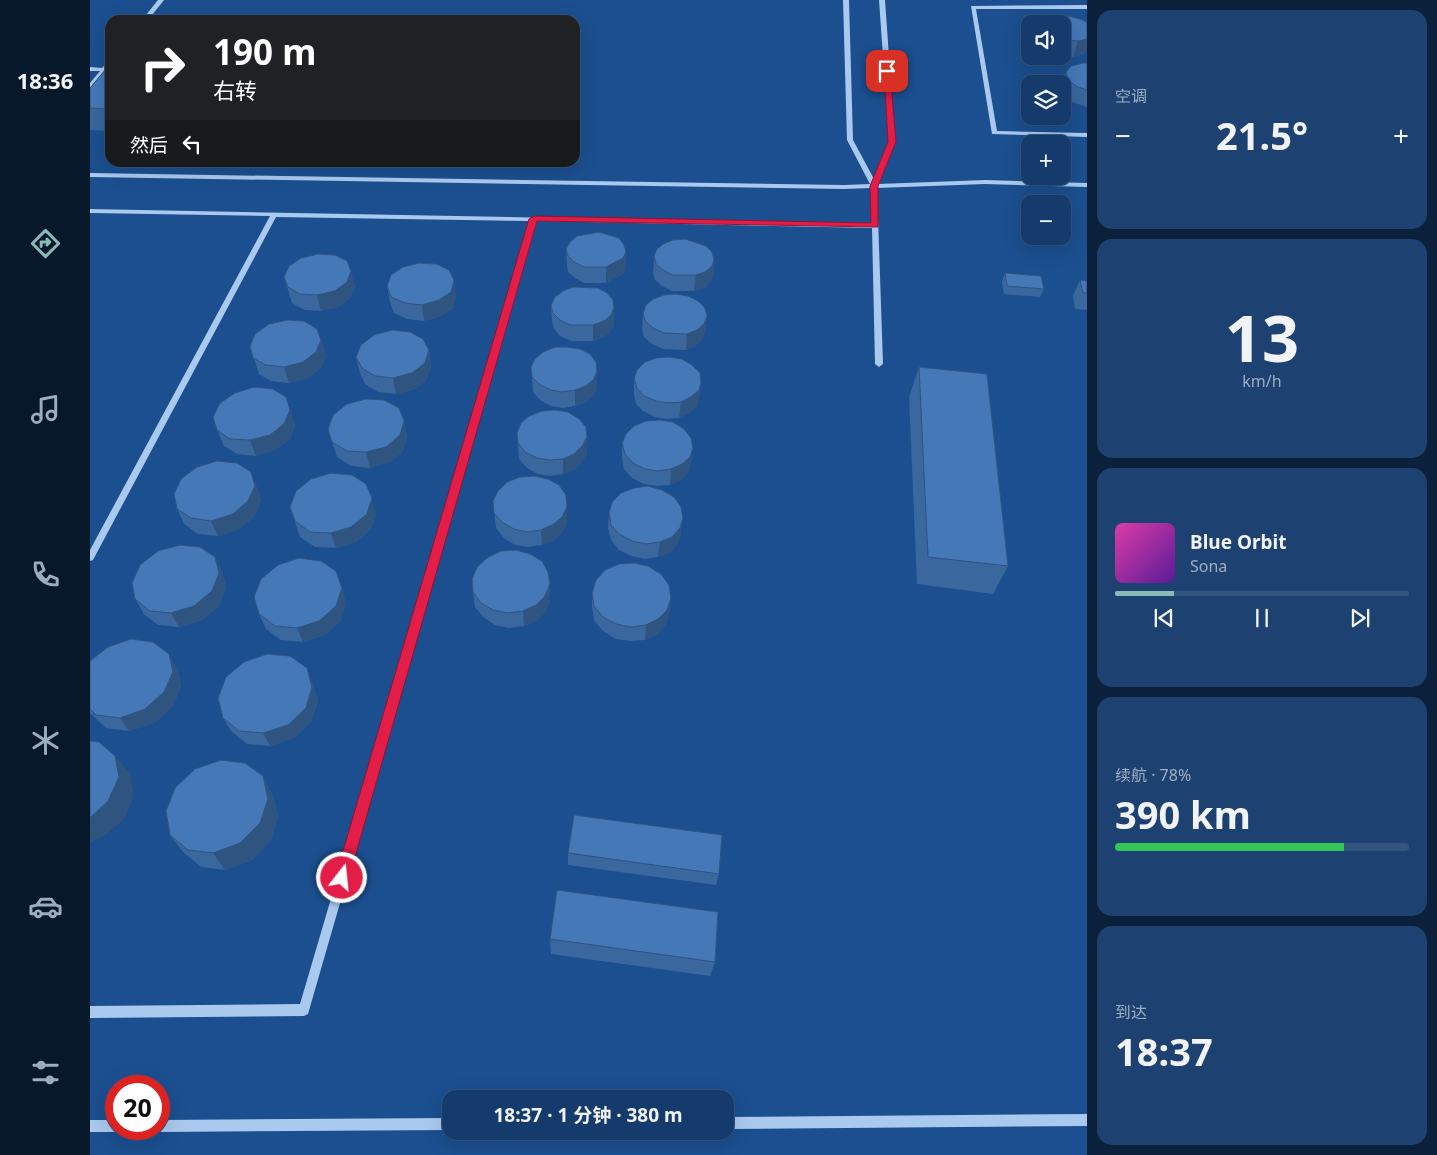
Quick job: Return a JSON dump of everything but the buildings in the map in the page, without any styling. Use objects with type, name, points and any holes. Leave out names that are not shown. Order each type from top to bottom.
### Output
[{"type":"lane","points":[[148,15],[161,0]]},
{"type":"lane","points":[[846,0],[850,140],[874,186]]},
{"type":"lane","points":[[879,364],[874,186],[892,142],[882,0]]},
{"type":"lane","points":[[1067,0],[1071,7]]},
{"type":"lane","points":[[1087,8],[973,7],[994,133],[1087,135]]},
{"type":"lane","points":[[90,69],[104,70]]},
{"type":"lane","points":[[90,87],[104,70]]},
{"type":"lane","points":[[90,175],[874,186],[985,182],[1087,185]]},
{"type":"lane","points":[[90,211],[875,226]]},
{"type":"lane","points":[[90,558],[274,215]]},
{"type":"lane","points":[[90,1012],[304,1010],[534,219]]},
{"type":"lane","points":[[734,1122],[1087,1120]]},
{"type":"lane","points":[[170,1126],[442,1124]]},
{"type":"lane","points":[[90,1126],[105,1126]]},
{"type":"route","points":[[342,878],[534,219],[875,226],[874,186],[892,142],[887,71]]}]
